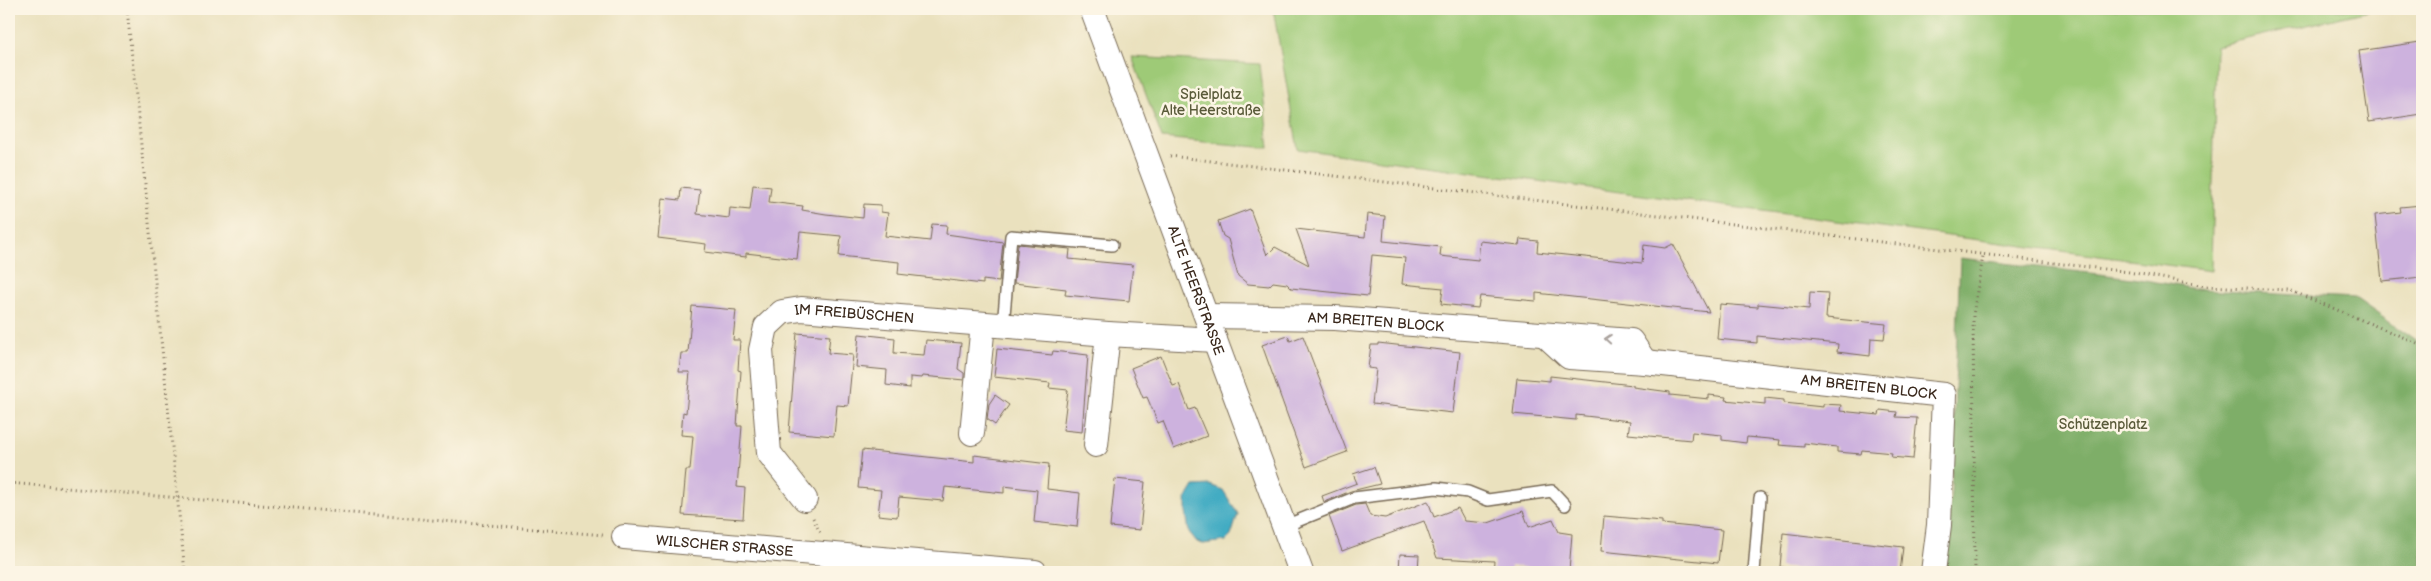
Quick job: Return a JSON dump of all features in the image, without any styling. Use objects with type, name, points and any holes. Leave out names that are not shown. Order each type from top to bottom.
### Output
[{"type":"street","name":"ALTE HEERSTRASSE","points":[[1092,9],[1301,572]]},
{"type":"street","name":"IM FREIBÜSCHEN","points":[[805,499],[769,453],[761,350],[766,327],[782,312],[802,310],[1108,334],[1215,340]]},
{"type":"street","name":"AM BREITEN BLOCK","points":[[1206,316],[1335,318],[1420,323],[1631,341],[1645,362],[1944,395],[1939,525],[1933,572]]},
{"type":"street","points":[[972,433],[993,325]]},
{"type":"street","points":[[1096,445],[1108,334]]},
{"type":"street","name":"WILSCHER STRASSE","points":[[624,537],[1035,572]]},
{"type":"lane","points":[[993,325],[1011,236],[1112,245]]},
{"type":"lane","points":[[1285,526],[1354,498],[1436,488],[1468,492],[1488,500],[1552,491],[1565,506]]},
{"type":"lane","points":[[1754,572],[1760,498]]},
{"type":"path","points":[[127,9],[185,572]]},
{"type":"path","points":[[1145,153],[1983,256],[2129,272],[2206,286],[2289,290],[2422,345]]},
{"type":"path","points":[[1975,572],[1973,315],[1983,256]]},
{"type":"path","points":[[9,483],[624,537]]},
{"type":"green space","points":[[1273,9],[2377,9],[2216,46],[2211,271],[1298,149]]},
{"type":"green space","name":"Spielplatz Alte Heerstraße","points":[[1132,57],[1260,64],[1269,148],[1162,138]]},
{"type":"green space","name":"Schützenplatz","points":[[1960,258],[2133,278],[2203,290],[2355,298],[2422,345],[2422,572],[1943,572],[1951,492]]},
{"type":"water","points":[[1210,485],[1223,490],[1238,514],[1231,536],[1226,541],[1203,544],[1197,542],[1189,532],[1186,499],[1194,486]]},
{"type":"building","points":[[2420,42],[2422,114],[2369,122],[2359,51]]},
{"type":"building","points":[[753,185],[771,187],[769,202],[803,206],[802,210],[826,214],[863,218],[864,204],[881,205],[881,212],[888,213],[885,236],[930,241],[932,224],[947,225],[946,234],[1003,242],[999,282],[983,280],[983,284],[898,274],[899,262],[839,256],[841,236],[800,232],[797,259],[746,253],[746,257],[705,252],[706,244],[658,238],[662,198],[680,200],[681,188],[700,190],[697,214],[729,218],[730,208],[750,210]]},
{"type":"building","points":[[2422,205],[2422,277],[2382,281],[2375,215],[2401,212],[2400,207]]},
{"type":"building","points":[[1250,209],[1267,255],[1275,247],[1309,265],[1296,229],[1365,237],[1367,214],[1385,216],[1383,241],[1441,247],[1440,256],[1478,260],[1480,241],[1519,245],[1520,239],[1538,241],[1537,252],[1642,263],[1644,245],[1665,248],[1673,244],[1709,312],[1536,293],[1536,301],[1480,296],[1478,308],[1441,304],[1443,288],[1402,284],[1405,258],[1372,255],[1368,296],[1291,288],[1287,284],[1273,282],[1269,286],[1248,284],[1238,276],[1228,239],[1223,236],[1218,221]]},
{"type":"building","points":[[1018,244],[1070,249],[1069,259],[1133,265],[1129,301],[1065,295],[1066,289],[1014,283]]},
{"type":"building","points":[[1810,292],[1828,293],[1826,318],[1886,324],[1884,339],[1871,338],[1870,356],[1837,352],[1838,344],[1757,336],[1757,343],[1717,339],[1720,304],[1758,307],[1758,304],[1809,309]]},
{"type":"building","points":[[692,306],[736,310],[733,340],[740,340],[738,370],[741,371],[737,426],[742,426],[737,487],[745,488],[743,519],[682,515],[686,470],[690,470],[693,436],[681,435],[683,412],[686,413],[690,372],[679,372],[681,353],[688,353]]},
{"type":"building","points":[[797,333],[830,336],[828,353],[853,355],[848,406],[837,405],[834,436],[789,432]]},
{"type":"building","points":[[859,334],[895,338],[894,353],[924,355],[926,340],[961,343],[958,369],[964,373],[964,380],[923,376],[922,378],[910,377],[910,388],[886,385],[887,370],[856,367]]},
{"type":"building","points":[[1288,336],[1290,341],[1303,336],[1347,452],[1306,467],[1262,345]]},
{"type":"building","points":[[1378,343],[1460,352],[1453,413],[1372,404],[1376,369],[1368,368],[1371,345],[1378,345]]},
{"type":"building","points":[[997,349],[1052,355],[1053,351],[1088,355],[1082,432],[1063,430],[1068,390],[1049,388],[1050,383],[994,377]]},
{"type":"building","points":[[1161,356],[1173,386],[1179,384],[1189,410],[1195,408],[1207,436],[1174,449],[1163,421],[1158,423],[1147,397],[1143,398],[1131,368]]},
{"type":"building","points":[[1550,376],[1633,385],[1633,387],[1670,392],[1670,395],[1709,399],[1709,395],[1726,397],[1725,400],[1765,404],[1765,398],[1784,400],[1784,403],[1823,407],[1823,404],[1841,405],[1840,411],[1879,415],[1880,410],[1897,412],[1896,417],[1917,418],[1913,459],[1891,457],[1892,453],[1862,450],[1861,454],[1837,452],[1837,447],[1804,443],[1804,447],[1779,445],[1780,440],[1747,437],[1746,443],[1722,440],[1722,435],[1692,432],[1691,440],[1628,434],[1630,421],[1576,415],[1576,420],[1513,414],[1517,378],[1550,381]]},
{"type":"building","points":[[995,395],[1009,405],[995,425],[987,419],[989,404]]},
{"type":"building","points":[[862,450],[974,462],[974,455],[1049,464],[1047,489],[1080,493],[1077,527],[1034,522],[1037,490],[1004,486],[1004,493],[945,487],[943,501],[899,497],[897,517],[878,515],[881,490],[858,488]]},
{"type":"building","points":[[1374,467],[1380,484],[1351,491],[1324,502],[1322,496],[1357,483],[1353,474]]},
{"type":"building","points":[[1115,479],[1145,482],[1140,530],[1110,527]]},
{"type":"building","points":[[1428,501],[1434,517],[1458,508],[1465,521],[1488,523],[1523,511],[1529,527],[1553,519],[1559,532],[1572,534],[1569,571],[1511,566],[1510,572],[1493,572],[1494,561],[1437,558],[1424,521],[1342,551],[1329,516],[1356,505],[1365,504],[1370,516],[1385,518]]},
{"type":"building","points":[[1604,516],[1662,521],[1662,524],[1722,530],[1718,563],[1601,551]]},
{"type":"building","points":[[1783,533],[1903,547],[1900,572],[1833,572],[1780,567]]},
{"type":"building","points":[[1400,554],[1419,555],[1418,571],[1399,570]]}]
